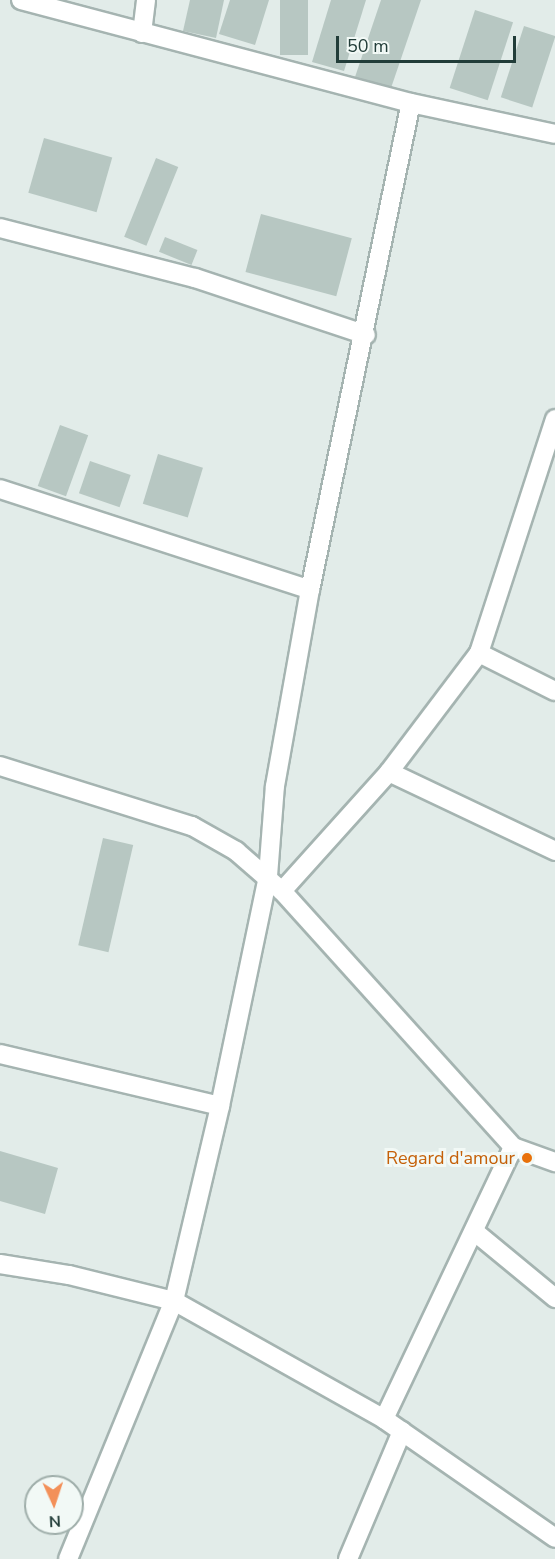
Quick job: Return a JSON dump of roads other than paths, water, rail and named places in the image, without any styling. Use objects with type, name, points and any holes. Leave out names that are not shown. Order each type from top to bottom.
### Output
[{"type":"street","points":[[21,0],[411,103],[555,134]]},
{"type":"street","points":[[142,33],[146,0]]},
{"type":"street","points":[[69,1559],[174,1301],[220,1106],[268,876],[275,786],[310,590],[366,335],[411,103]]},
{"type":"street","points":[[0,228],[195,278],[366,335]]},
{"type":"street","points":[[282,891],[389,772],[479,653],[555,420]]},
{"type":"street","points":[[0,489],[310,590]]},
{"type":"street","points":[[479,653],[555,691]]},
{"type":"street","points":[[0,766],[192,826],[268,876],[513,1147],[555,1162]]},
{"type":"street","points":[[389,772],[555,851]]},
{"type":"street","points":[[0,1054],[220,1106]]},
{"type":"street","points":[[384,1419],[475,1232],[513,1147]]},
{"type":"street","points":[[475,1232],[555,1298]]},
{"type":"street","points":[[0,1264],[69,1275],[174,1301],[384,1419],[555,1538]]},
{"type":"street","points":[[348,1559],[402,1431]]},
{"type":"place","name":"Regard d'amour","points":[[527,1158]]}]
